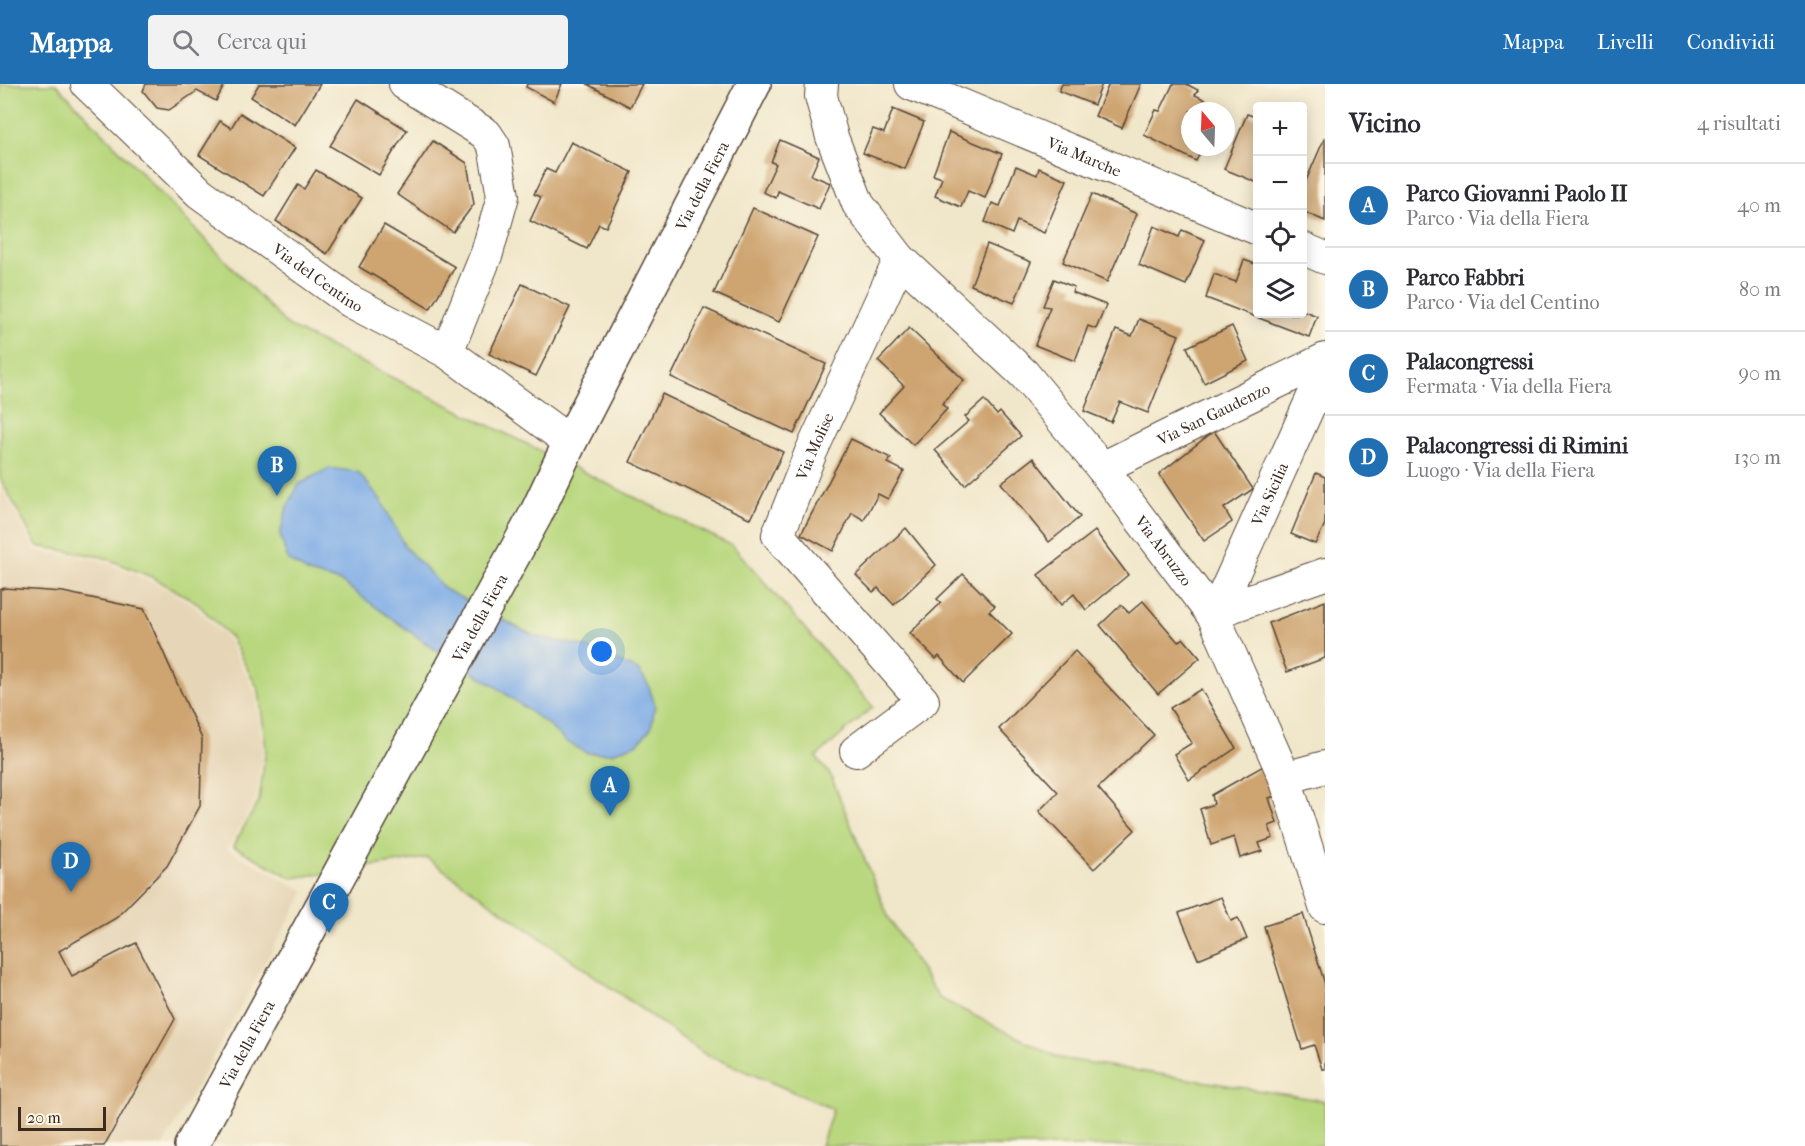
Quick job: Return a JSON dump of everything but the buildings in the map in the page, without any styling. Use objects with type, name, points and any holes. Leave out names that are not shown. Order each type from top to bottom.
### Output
[{"type":"street","name":"Via del Centino","points":[[87,84],[200,194],[350,301],[447,352],[570,442]]},
{"type":"street","points":[[405,84],[486,134],[494,146],[502,196],[487,253],[447,352]]},
{"type":"street","name":"Via della Fiera","points":[[191,1146],[406,756],[536,514],[570,442],[754,84]]},
{"type":"street","points":[[822,84],[821,96],[832,137],[858,204],[900,259]]},
{"type":"street","name":"Via Marche","points":[[911,84],[1253,228]]},
{"type":"street","points":[[1307,250],[1325,258]]},
{"type":"street","name":"Via Abruzzo","points":[[900,259],[1024,375],[1102,468],[1215,615],[1285,778],[1325,907]]},
{"type":"street","name":"Via Molise","points":[[856,751],[923,701],[778,535],[811,452],[900,259]]},
{"type":"street","name":"Via San Gaudenzo","points":[[1102,468],[1325,359]]},
{"type":"street","name":"Via Sicilia","points":[[1215,615],[1325,370]]},
{"type":"street","points":[[1215,615],[1325,574]]},
{"type":"street","points":[[1285,778],[1325,767]]},
{"type":"shaded area","points":[[0,484],[36,551],[101,560],[153,582],[194,605],[228,640],[255,692],[263,749],[256,800],[227,849],[305,891],[163,1146],[0,1146]]},
{"type":"green space","points":[[0,84],[56,84],[288,326],[733,546],[873,707],[816,757],[830,774],[889,919],[939,998],[1059,1058],[1325,1101],[1325,1146],[821,1146],[833,1109],[705,1054],[427,858],[292,878],[233,846],[259,801],[266,748],[259,691],[231,638],[196,602],[154,578],[103,557],[37,546],[0,478]]},
{"type":"water","points":[[329,468],[358,472],[381,500],[405,547],[446,590],[534,636],[582,646],[638,670],[648,684],[655,705],[651,728],[638,743],[612,753],[587,753],[566,742],[547,724],[492,684],[430,646],[341,582],[309,573],[288,560],[280,535],[287,507],[299,484]]},
{"type":"place","name":"Parco Fabbri","points":[[277,496]]},
{"type":"place","name":"Parco Giovanni Paolo II","points":[[610,816]]},
{"type":"place","name":"Palacongressi di Rimini","points":[[71,892]]},
{"type":"place","name":"Palacongressi","points":[[329,933]]}]
